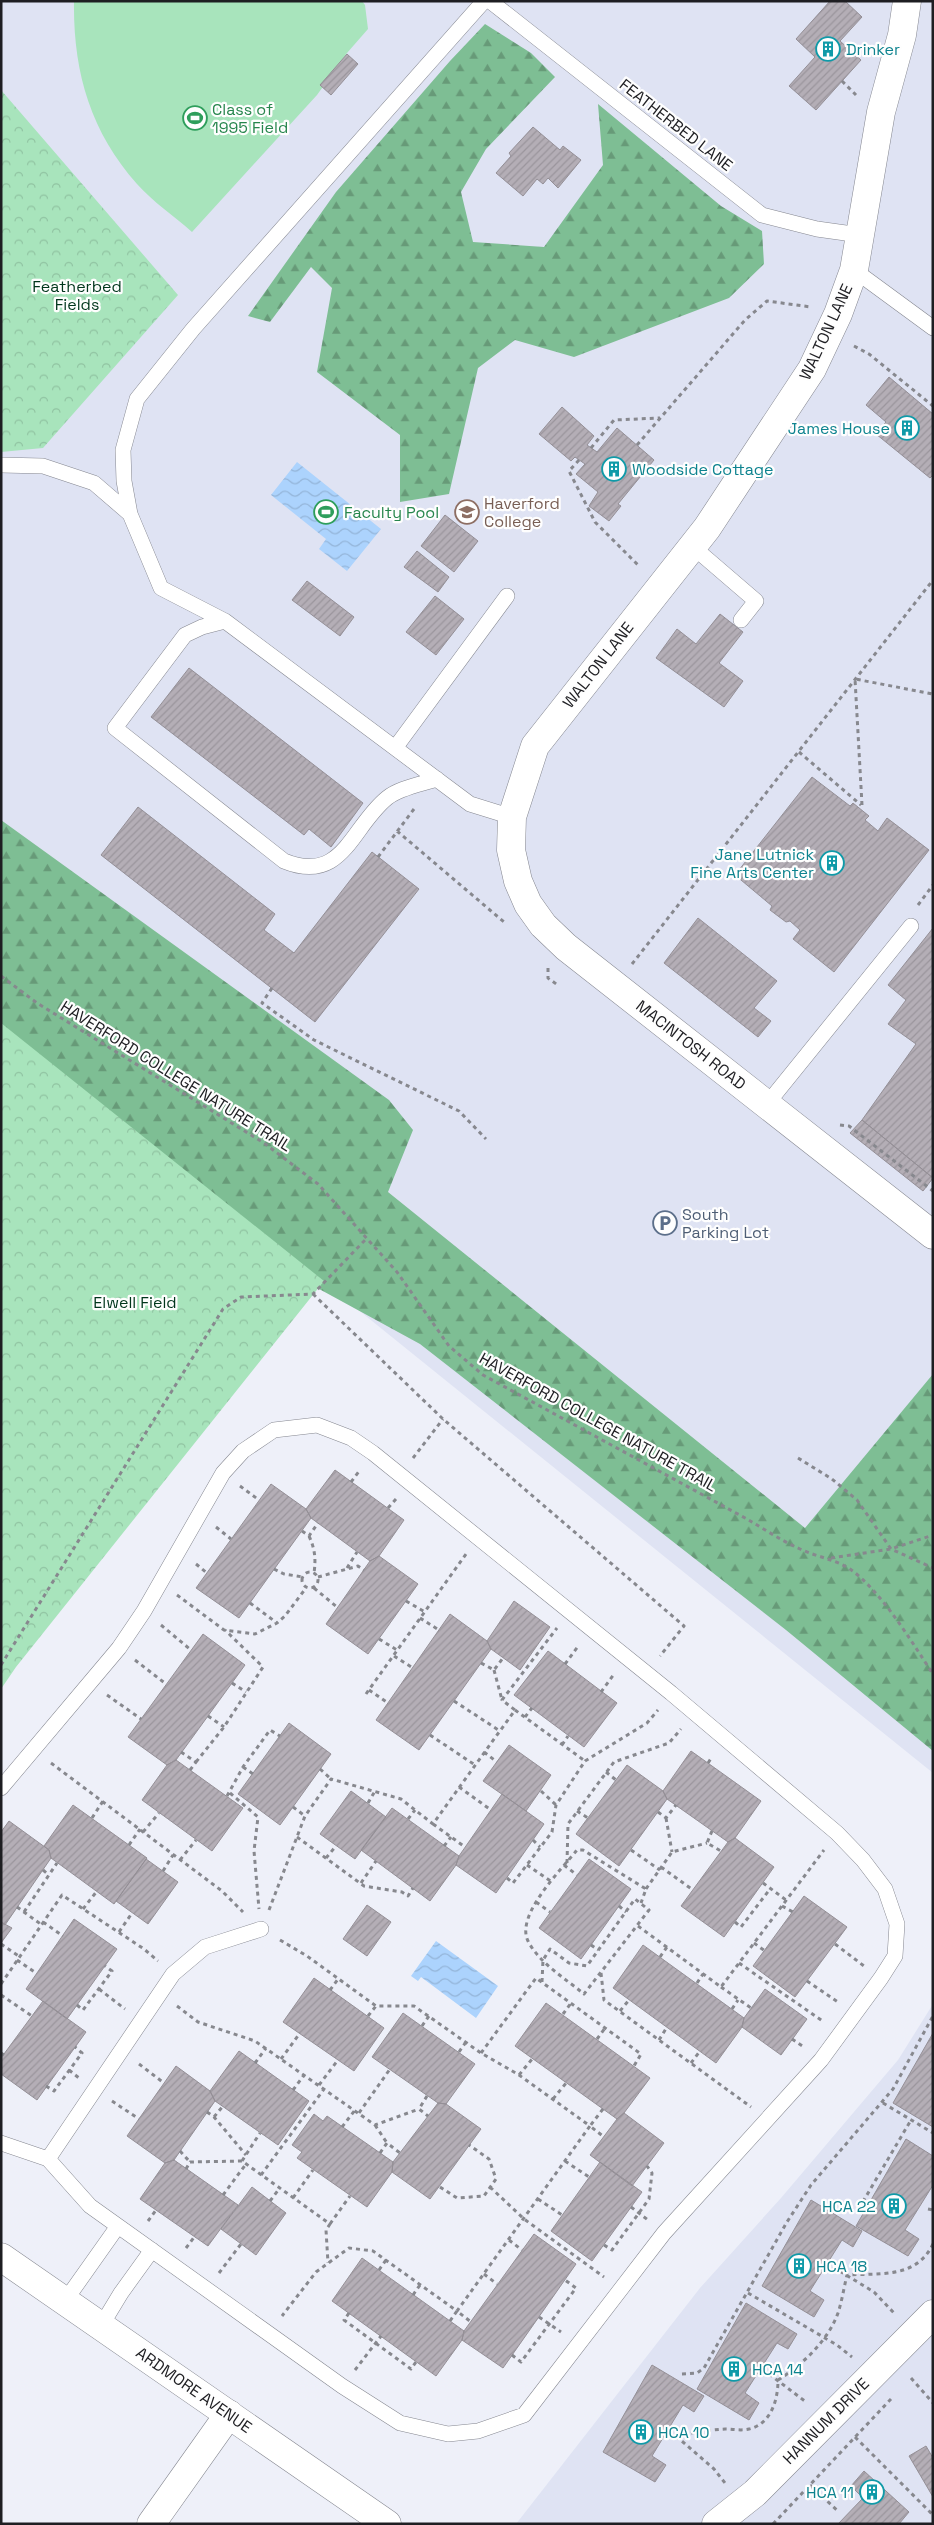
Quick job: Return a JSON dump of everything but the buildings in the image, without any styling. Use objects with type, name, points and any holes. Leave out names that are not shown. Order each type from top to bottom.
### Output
[{"type":"street","name":"WALTON LANE","points":[[512,816],[535,746],[707,528],[812,368],[834,323],[854,270],[881,112],[902,35],[907,1]]},
{"type":"street","name":"MACINTOSH ROAD","points":[[512,816],[511,850],[518,881],[528,904],[543,925],[566,947],[614,986],[768,1104],[933,1235]]},
{"type":"street","name":"ARDMORE AVENUE","points":[[1,2257],[387,2524]]},
{"type":"street","name":"HANNUM DRIVE","points":[[716,2524],[755,2493],[933,2314]]},
{"type":"street","points":[[151,2524],[229,2414]]},
{"type":"lane","points":[[484,1],[193,330],[137,399],[123,450],[124,481],[130,514],[161,588],[225,620],[470,804],[512,816]]},
{"type":"lane","name":"FEATHERBED LANE","points":[[490,1],[762,215],[817,229],[860,235]]},
{"type":"lane","points":[[854,270],[933,328]]},
{"type":"lane","points":[[1,465],[43,466],[94,483],[130,514]]},
{"type":"lane","points":[[692,546],[756,601],[741,620]]},
{"type":"lane","points":[[395,748],[508,596]]},
{"type":"lane","points":[[225,620],[202,627],[185,635],[115,728],[284,861],[300,867],[318,866],[341,855],[387,797],[437,779]]},
{"type":"lane","points":[[768,1104],[910,926]]},
{"type":"lane","points":[[1,1788],[119,1648],[144,1611],[223,1474],[243,1451],[274,1430],[316,1425],[351,1438],[400,1475],[647,1673],[837,1833],[863,1860],[885,1889],[897,1924],[895,1956],[841,2034],[769,2120],[664,2233],[524,2415],[478,2430],[448,2434],[400,2423],[342,2386],[90,2206],[48,2159],[1,2143]]},
{"type":"lane","points":[[48,2159],[173,1974],[205,1947],[261,1929]]},
{"type":"lane","points":[[66,2302],[118,2226]]},
{"type":"lane","points":[[101,2326],[121,2293],[152,2250]]},
{"type":"path","points":[[637,445],[746,320],[768,301],[798,303],[834,323],[933,406]]},
{"type":"path","points":[[591,448],[614,420],[660,418]]},
{"type":"path","points":[[579,460],[569,471],[594,522],[660,587]]},
{"type":"path","points":[[614,986],[933,580]]},
{"type":"path","points":[[855,679],[933,694]]},
{"type":"path","points":[[799,752],[862,805],[855,679]]},
{"type":"path","points":[[378,857],[437,779]]},
{"type":"path","points":[[397,831],[508,925]]},
{"type":"path","points":[[552,963],[547,970],[548,978],[559,986]]},
{"type":"path","name":"HAVERFORD COLLEGE NATURE TRAIL","points":[[1,976],[37,1004],[256,1137],[292,1162],[318,1184],[367,1238],[418,1298],[449,1346],[483,1375],[777,1537],[813,1554],[830,1558],[850,1570],[869,1587],[933,1674]]},
{"type":"path","points":[[272,988],[262,1003],[314,1040],[458,1111],[486,1139]]},
{"type":"path","points":[[1,1665],[223,1309],[241,1297],[313,1294],[367,1238]]},
{"type":"path","points":[[313,1294],[443,1419],[684,1626],[647,1673]]},
{"type":"path","points":[[400,1475],[443,1419]]},
{"type":"path","points":[[798,1458],[832,1479],[857,1500],[891,1549],[933,1568]]},
{"type":"path","points":[[309,1536],[318,1523]]},
{"type":"path","points":[[302,1531],[309,1536],[314,1546],[316,1557],[314,1573]]},
{"type":"path","points":[[830,1558],[891,1549],[933,1535]]},
{"type":"path","points":[[366,1694],[478,1538]]},
{"type":"path","points":[[347,1568],[357,1552]]},
{"type":"path","points":[[318,1577],[358,1566],[364,1570]]},
{"type":"path","points":[[274,1569],[284,1574],[303,1577],[308,1573],[314,1573],[318,1577],[318,1583],[314,1588]]},
{"type":"path","points":[[303,1577],[302,1581],[306,1588]]},
{"type":"path","points":[[160,1583],[224,1630],[263,1667],[224,1727],[190,1770]]},
{"type":"path","points":[[224,1630],[255,1634],[276,1623],[306,1588],[314,1588],[337,1607]]},
{"type":"path","points":[[406,1601],[425,1612]]},
{"type":"path","points":[[250,1603],[276,1623]]},
{"type":"path","points":[[144,1611],[191,1650]]},
{"type":"path","points":[[502,1700],[570,1612]]},
{"type":"path","points":[[420,1618],[439,1630]]},
{"type":"path","points":[[379,1638],[397,1650]]},
{"type":"path","points":[[119,1648],[166,1684]]},
{"type":"path","points":[[394,1656],[412,1668]]},
{"type":"path","points":[[494,1670],[502,1658]]},
{"type":"path","points":[[481,1663],[494,1670],[502,1700],[585,1761]]},
{"type":"path","points":[[90,1683],[141,1719]]},
{"type":"path","points":[[232,1683],[246,1693]]},
{"type":"path","points":[[369,1690],[388,1703]]},
{"type":"path","points":[[507,1878],[514,1883],[552,1832],[556,1805],[585,1761],[647,1723],[671,1693]]},
{"type":"path","points":[[454,1701],[500,1731]]},
{"type":"path","points":[[524,1717],[532,1708]]},
{"type":"path","points":[[433,1824],[515,1710]]},
{"type":"path","points":[[577,1875],[566,1864],[568,1824],[577,1811],[614,1762],[670,1743],[694,1713]]},
{"type":"path","points":[[208,1716],[224,1727]]},
{"type":"path","points":[[227,1796],[243,1767],[270,1730],[280,1736]]},
{"type":"path","points":[[430,1735],[475,1765]]},
{"type":"path","points":[[562,1745],[568,1736]]},
{"type":"path","points":[[34,1751],[222,1891],[261,1929],[307,1956],[376,2006],[414,2006],[482,2053],[519,2075],[604,2136]]},
{"type":"path","points":[[181,1752],[196,1762]]},
{"type":"path","points":[[484,1752],[497,1762]]},
{"type":"path","points":[[243,1767],[252,1774]]},
{"type":"path","points":[[320,1769],[332,1779],[402,1799],[465,1847]]},
{"type":"path","points":[[606,1772],[616,1780]]},
{"type":"path","points":[[261,1929],[305,1816],[332,1779]]},
{"type":"path","points":[[459,1787],[491,1810]]},
{"type":"path","points":[[368,1804],[374,1791]]},
{"type":"path","points":[[541,1791],[556,1805]]},
{"type":"path","points":[[230,1793],[258,1817],[254,1851],[261,1929]]},
{"type":"path","points":[[92,1818],[103,1801]]},
{"type":"path","points":[[666,1818],[676,1805]]},
{"type":"path","points":[[293,1807],[305,1816]]},
{"type":"path","points":[[408,1819],[415,1809]]},
{"type":"path","points":[[577,1811],[588,1818]]},
{"type":"path","points":[[658,1812],[666,1818],[672,1852]]},
{"type":"path","points":[[129,1845],[159,1813]]},
{"type":"path","points":[[707,1843],[712,1831]]},
{"type":"path","points":[[721,1987],[837,1833]]},
{"type":"path","points":[[444,1846],[451,1837]]},
{"type":"path","points":[[297,1838],[360,1883],[408,1896],[413,1888]]},
{"type":"path","points":[[180,1860],[196,1840]]},
{"type":"path","points":[[533,1840],[540,1847]]},
{"type":"path","points":[[641,1903],[646,1889],[672,1852],[707,1843],[721,1851]]},
{"type":"path","points":[[326,1858],[336,1846]]},
{"type":"path","points":[[542,1982],[543,1960],[550,1950],[568,1963],[587,1966],[636,1898],[650,1910],[584,1994],[543,1960],[527,1940],[526,1923],[530,1910],[577,1850],[583,1850],[646,1889]]},
{"type":"path","points":[[631,1850],[693,1890]]},
{"type":"path","points":[[163,1871],[173,1854]]},
{"type":"path","points":[[360,1883],[376,1861]]},
{"type":"path","points":[[24,1912],[58,1863]]},
{"type":"path","points":[[527,1864],[552,1882]]},
{"type":"path","points":[[43,1870],[49,1875]]},
{"type":"path","points":[[763,1883],[786,1900]]},
{"type":"path","points":[[735,1922],[741,1927],[770,1889]]},
{"type":"path","points":[[83,1909],[97,1891]]},
{"type":"path","points":[[1,1984],[62,1895],[144,1949],[173,1974]]},
{"type":"path","points":[[536,1902],[550,1912]]},
{"type":"path","points":[[618,1906],[626,1912]]},
{"type":"path","points":[[782,1906],[793,1912]]},
{"type":"path","points":[[17,1907],[63,1936]]},
{"type":"path","points":[[118,1932],[132,1913]]},
{"type":"path","points":[[638,1926],[751,2008]]},
{"type":"path","points":[[754,1943],[765,1951]]},
{"type":"path","points":[[1,1944],[36,1973]]},
{"type":"path","points":[[835,1944],[881,1978]]},
{"type":"path","points":[[591,1945],[598,1950]]},
{"type":"path","points":[[660,1957],[667,1947]]},
{"type":"path","points":[[738,1963],[841,2034]]},
{"type":"path","points":[[77,2005],[83,2010],[112,1971],[104,1966]]},
{"type":"path","points":[[601,1972],[604,2000],[769,2120]]},
{"type":"path","points":[[697,1984],[703,1974]]},
{"type":"path","points":[[482,2053],[536,1978],[641,2054],[634,2066]]},
{"type":"path","points":[[330,1990],[338,1979]]},
{"type":"path","points":[[807,1981],[855,2014]]},
{"type":"path","points":[[99,1989],[141,2022]]},
{"type":"path","points":[[161,1992],[198,2022],[256,2041],[375,2125],[387,2143],[400,2153]]},
{"type":"path","points":[[1,1995],[32,2016]]},
{"type":"path","points":[[620,2011],[630,2000]]},
{"type":"path","points":[[732,2009],[738,2000]]},
{"type":"path","points":[[563,2014],[571,2003]]},
{"type":"path","points":[[368,2016],[376,2006]]},
{"type":"path","points":[[422,2026],[428,2016]]},
{"type":"path","points":[[682,2374],[697,2373],[704,2368],[787,2222],[811,2185],[883,2103],[893,2089],[933,2016]]},
{"type":"path","points":[[658,2040],[668,2027]]},
{"type":"path","points":[[597,2039],[605,2028]]},
{"type":"path","points":[[281,2059],[300,2033]]},
{"type":"path","points":[[459,2052],[466,2042]]},
{"type":"path","points":[[46,2086],[54,2091],[82,2053],[75,2047]]},
{"type":"path","points":[[255,2063],[266,2048]]},
{"type":"path","points":[[121,2051],[164,2084]]},
{"type":"path","points":[[691,2063],[700,2051]]},
{"type":"path","points":[[519,2075],[533,2058]]},
{"type":"path","points":[[319,2086],[338,2060]]},
{"type":"path","points":[[359,2113],[390,2069]]},
{"type":"path","points":[[294,2090],[304,2075]]},
{"type":"path","points":[[553,2099],[567,2082]]},
{"type":"path","points":[[261,2175],[324,2089]]},
{"type":"path","points":[[375,2125],[419,2109],[427,2096]]},
{"type":"path","points":[[883,2103],[933,2133]]},
{"type":"path","points":[[214,2117],[223,2106]]},
{"type":"path","points":[[419,2109],[428,2116]]},
{"type":"path","points":[[450,2321],[603,2109]]},
{"type":"path","points":[[342,2126],[354,2110]]},
{"type":"path","points":[[207,2112],[214,2117],[246,2155]]},
{"type":"path","points":[[842,2212],[861,2205],[911,2120]]},
{"type":"path","points":[[242,2161],[260,2133]]},
{"type":"path","points":[[380,2153],[387,2143]]},
{"type":"path","points":[[440,2187],[457,2198],[484,2196],[496,2179],[489,2159],[469,2145]]},
{"type":"path","points":[[180,2151],[190,2162],[242,2161],[330,2224]]},
{"type":"path","points":[[566,2161],[589,2177]]},
{"type":"path","points":[[186,2169],[190,2162]]},
{"type":"path","points":[[223,2195],[246,2164]]},
{"type":"path","points":[[604,2245],[612,2250],[648,2199],[652,2173],[647,2166]]},
{"type":"path","points":[[293,2198],[313,2170]]},
{"type":"path","points":[[490,2187],[524,2219],[621,2289]]},
{"type":"path","points":[[270,2201],[279,2188]]},
{"type":"path","points":[[328,2263],[326,2230],[350,2196]]},
{"type":"path","points":[[538,2199],[562,2215]]},
{"type":"path","points":[[928,2209],[933,2210]]},
{"type":"path","points":[[509,2240],[522,2250]]},
{"type":"path","points":[[207,2290],[241,2244]]},
{"type":"path","points":[[847,2275],[907,2270],[920,2264],[933,2244]]},
{"type":"path","points":[[269,2334],[316,2272],[349,2248],[373,2250],[471,2322]]},
{"type":"path","points":[[379,2270],[386,2260]]},
{"type":"path","points":[[833,2267],[874,2292],[893,2311]]},
{"type":"path","points":[[484,2274],[498,2284]]},
{"type":"path","points":[[778,2380],[792,2371],[832,2327],[838,2312],[847,2275]]},
{"type":"path","points":[[512,2355],[521,2362],[576,2288],[565,2280]]},
{"type":"path","points":[[413,2295],[420,2285]]},
{"type":"path","points":[[748,2293],[850,2356]]},
{"type":"path","points":[[349,2313],[344,2320],[412,2369],[416,2362]]},
{"type":"path","points":[[342,2386],[381,2336]]},
{"type":"path","points":[[905,2385],[917,2372]]},
{"type":"path","points":[[769,2374],[806,2402]]},
{"type":"path","points":[[911,2378],[933,2403]]},
{"type":"path","points":[[728,2487],[714,2469],[675,2435],[747,2429],[758,2426],[769,2415],[778,2396],[778,2380]]},
{"type":"path","points":[[773,2524],[892,2398]]},
{"type":"path","points":[[855,2437],[933,2515]]},
{"type":"path","points":[[810,2485],[839,2512]]},
{"type":"shaded area","name":"Haverford College","points":[[1,1],[933,1],[933,1773],[1,1022]]},
{"type":"shaded area","points":[[933,2004],[933,2524],[516,2524],[700,2288],[781,2198],[898,2060]]},
{"type":"green space","name":"Class of 1995 Field","points":[[74,1],[362,1],[365,5],[368,29],[347,53],[317,95],[192,232],[143,191],[107,143],[96,121],[81,76],[74,27]]},
{"type":"green space","points":[[485,24],[531,53],[555,77],[486,149],[461,192],[473,242],[544,247],[603,165],[598,104],[721,206],[762,231],[764,264],[729,298],[574,357],[515,340],[478,368],[449,494],[400,502],[400,435],[317,372],[332,288],[311,267],[270,322],[248,316],[336,192],[450,61]]},
{"type":"green space","name":"Featherbed Fields","points":[[1,90],[178,295],[43,448],[1,452]]},
{"type":"green space","points":[[1,820],[389,1100],[413,1130],[388,1192],[805,1528],[933,1374],[933,1751],[786,1630],[420,1344],[123,1182],[1,1071]]},
{"type":"green space","name":"Elwell Field","points":[[1,1023],[324,1281],[16,1667],[1,1689]]},
{"type":"water","name":"Faculty Pool","points":[[297,462],[381,529],[347,571],[319,549],[326,539],[271,495]]},
{"type":"water","points":[[436,1941],[498,1986],[476,2018],[421,1977],[418,1981],[411,1976]]},
{"type":"place","name":"Drinker","points":[[828,49]]},
{"type":"place","name":"Class of 1995 Field","points":[[195,118]]},
{"type":"place","name":"James House","points":[[907,428]]},
{"type":"place","name":"Woodside Cottage","points":[[614,469]]},
{"type":"place","name":"Faculty Pool","points":[[326,512]]},
{"type":"place","name":"Haverford College","points":[[467,512]]},
{"type":"place","name":"Jane Lutnick Fine Arts Center","points":[[832,863]]},
{"type":"place","name":"South Parking Lot","points":[[665,1223]]},
{"type":"place","name":"HCA 22","points":[[894,2206]]},
{"type":"place","name":"HCA 18","points":[[799,2266]]},
{"type":"place","name":"HCA 14","points":[[734,2369]]},
{"type":"place","name":"HCA 10","points":[[641,2432]]},
{"type":"place","name":"HCA 11","points":[[872,2492]]}]
